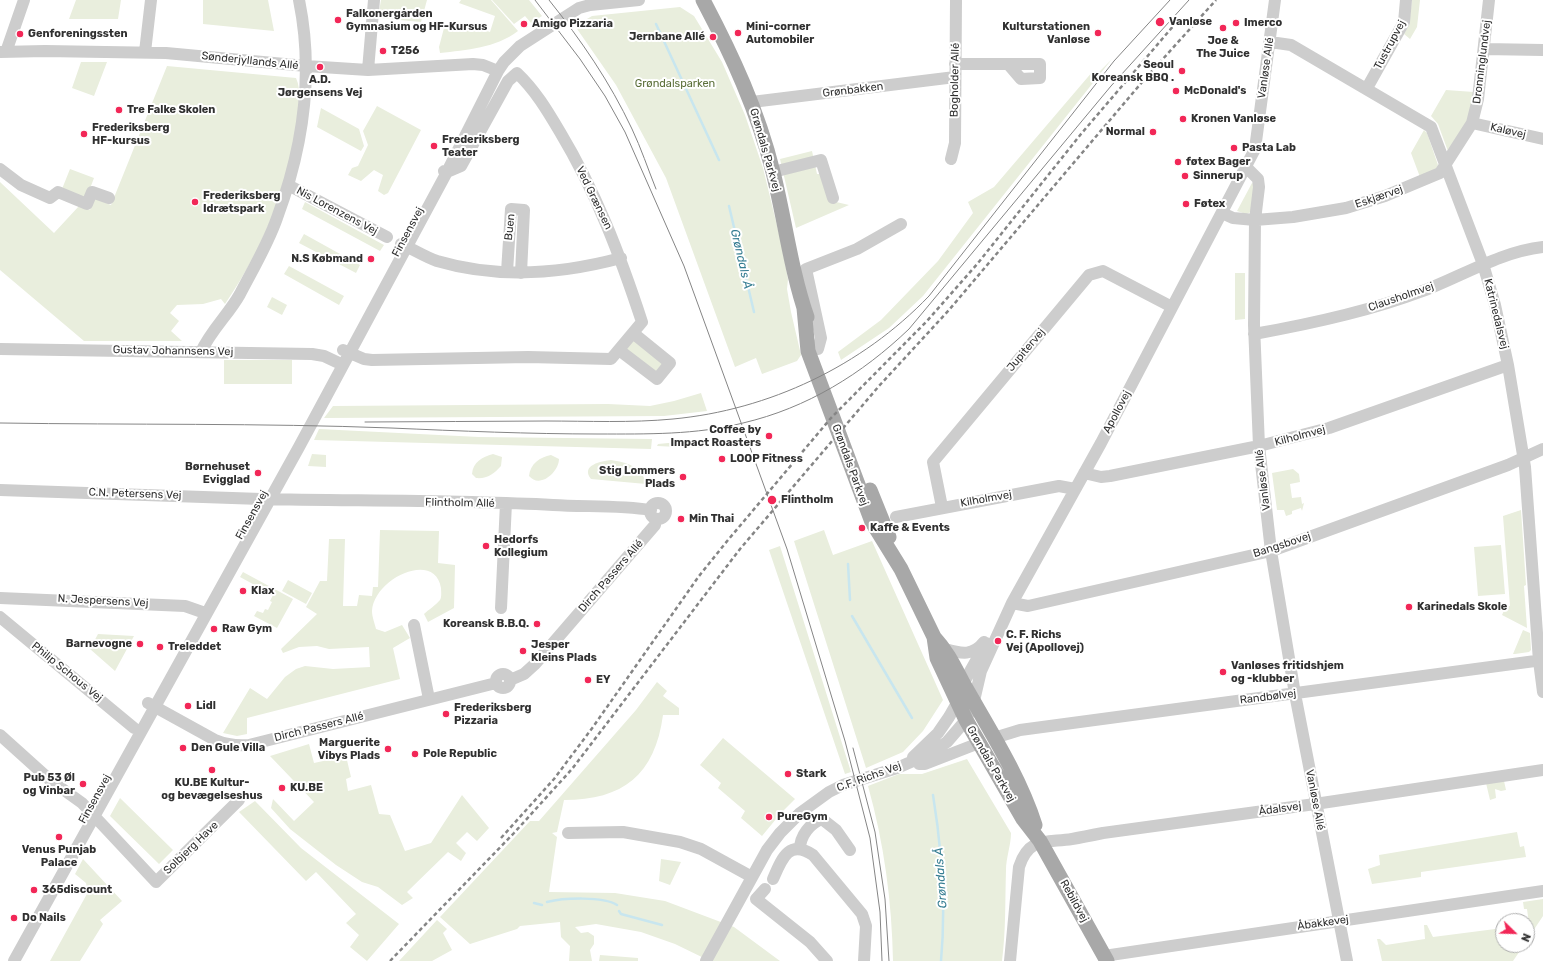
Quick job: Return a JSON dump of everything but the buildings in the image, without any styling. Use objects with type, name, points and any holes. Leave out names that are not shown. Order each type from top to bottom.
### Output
[{"type":"main road","name":"Grøndals Parkvej","points":[[703,0],[752,102],[773,171],[804,308],[862,483]]},
{"type":"main road","name":"Grøndals Parkvej","points":[[804,308],[808,351],[862,483],[883,519],[901,570],[934,637],[945,649],[963,684],[974,701],[1032,814],[1040,841]]},
{"type":"main road","name":"Grøndals Parkvej","points":[[934,637],[937,658],[957,703],[1023,819],[1040,841]]},
{"type":"main road","points":[[979,744],[994,738]]},
{"type":"main road","name":"Rebildvej","points":[[1040,841],[1105,958]]},
{"type":"street","points":[[3,52],[24,0]]},
{"type":"street","points":[[145,52],[151,0]]},
{"type":"street","points":[[201,352],[206,342],[237,298],[263,250],[277,218],[288,185],[302,127],[306,66],[303,19],[299,0]]},
{"type":"street","points":[[368,70],[374,0]]},
{"type":"street","name":"Finsensvej","points":[[14,961],[92,813],[202,611],[266,499],[498,71],[509,56],[520,46],[579,8],[590,5],[639,0]]},
{"type":"street","name":"Bogholder Allé","points":[[951,159],[955,143],[956,0]]},
{"type":"street","name":"Vanløse Allé","points":[[1275,0],[1255,149],[1246,167],[1258,179],[1259,187],[1255,220],[1254,334],[1259,446],[1271,551],[1294,694],[1347,961]]},
{"type":"street","name":"Tustrupvej","points":[[1367,88],[1404,22],[1406,0]]},
{"type":"street","name":"Dronninglundvej","points":[[1472,123],[1478,99],[1489,0]]},
{"type":"street","name":"Katrinedalsvej","points":[[1270,42],[1291,45],[1367,88],[1431,127],[1483,264],[1495,305],[1508,365],[1522,459],[1525,467],[1538,574],[1543,692]]},
{"type":"street","points":[[1484,49],[1543,50]]},
{"type":"street","name":"Sønderjyllands Allé","points":[[3,52],[145,52],[368,70],[473,64],[483,65],[498,71]]},
{"type":"street","points":[[955,64],[1009,65]]},
{"type":"street","name":"Finsensvej","points":[[444,171],[461,166],[508,81],[517,73]]},
{"type":"street","name":"Ved Grænsen","points":[[346,352],[372,360],[528,357],[610,359],[642,322],[621,258],[604,215],[567,143],[528,83],[517,73]]},
{"type":"street","name":"Grønbakken","points":[[752,102],[955,77]]},
{"type":"street","name":"Kaløvej","points":[[1472,123],[1543,140]]},
{"type":"street","name":"Eskjærvej","points":[[1255,220],[1294,217],[1346,208],[1385,196],[1423,181],[1440,173],[1472,123]]},
{"type":"street","name":"Grøndals Parkvej","points":[[781,170],[821,160],[833,198]]},
{"type":"street","name":"Apollovej","points":[[966,720],[974,701],[982,671],[1011,606],[1075,489],[1246,167]]},
{"type":"street","points":[[0,169],[21,185],[50,198],[58,192],[87,204],[92,192],[109,198]]},
{"type":"street","name":"Nis Lorenzens Vej","points":[[288,185],[387,237]]},
{"type":"street","name":"Buen","points":[[507,272],[510,209],[524,210],[521,273]]},
{"type":"street","points":[[1222,213],[1233,218],[1255,220]]},
{"type":"street","name":"Grøndals Parkvej","points":[[818,349],[821,338],[806,269],[857,249],[901,224]]},
{"type":"street","points":[[403,245],[436,261],[470,268],[521,273],[571,270],[621,258]]},
{"type":"street","name":"Clausholmvej","points":[[1254,334],[1303,325],[1352,313],[1420,292],[1483,264],[1516,253],[1543,247]]},
{"type":"street","name":"Jupitervej","points":[[942,507],[933,462],[1089,274],[1103,271],[1172,307]]},
{"type":"street","points":[[618,350],[657,379],[670,363],[633,333]]},
{"type":"street","name":"Gustav Johannsens Vej","points":[[0,349],[312,354],[324,356],[340,363]]},
{"type":"street","name":"Kilholmvej","points":[[1084,472],[1101,477],[1259,446],[1328,428],[1508,365]]},
{"type":"street","name":"Bangsbovej","points":[[1011,606],[1028,606],[1271,551],[1522,459],[1543,449]]},
{"type":"street","name":"Kilholmvej","points":[[896,517],[942,507],[1060,486],[1075,489]]},
{"type":"street","name":"C.N. Petersens Vej","points":[[0,490],[266,499]]},
{"type":"street","name":"Flintholm Allé","points":[[266,499],[506,503],[653,515]]},
{"type":"street","points":[[501,608],[506,503]]},
{"type":"street","name":"Dirch Passers Allé","points":[[151,705],[215,740],[225,744],[237,746],[249,745],[496,683],[500,688],[505,688],[510,684],[510,680],[524,674],[535,664],[655,526],[653,515]]},
{"type":"street","name":"N. Jespersens Vej","points":[[0,598],[157,604],[185,606],[202,611]]},
{"type":"street","name":"Apollovej","points":[[945,649],[966,653],[978,650],[1011,606]]},
{"type":"street","name":"Philip Schous Vej","points":[[0,617],[134,728]]},
{"type":"street","points":[[414,625],[429,700]]},
{"type":"street","name":"Apollovej","points":[[963,684],[991,633]]},
{"type":"street","name":"Randbølvej","points":[[994,738],[1020,730],[1541,660]]},
{"type":"street","name":"C.F. Richs Vej","points":[[906,763],[938,733],[957,703],[963,684]]},
{"type":"street","name":"Finsensvej","points":[[5,961],[92,813],[134,728],[151,705]]},
{"type":"street","name":"C.F. Richs Vej","points":[[707,960],[767,850],[790,821],[803,809],[843,785],[887,771],[927,755],[947,742],[966,720]]},
{"type":"street","points":[[0,735],[50,780],[92,813]]},
{"type":"street","name":"C.F. Richs Vej","points":[[906,763],[925,764],[979,744]]},
{"type":"street","name":"Ådalsvej","points":[[1040,841],[1072,839],[1104,833],[1315,804],[1543,770]]},
{"type":"street","name":"Solbjerg Have","points":[[92,813],[156,882],[239,800]]},
{"type":"street","points":[[800,849],[800,842],[804,835],[816,821],[822,819],[836,830],[850,850]]},
{"type":"street","points":[[568,833],[623,832],[680,842],[701,849],[752,877]]},
{"type":"street","points":[[1010,961],[1019,867],[1025,853],[1040,841]]},
{"type":"street","points":[[773,879],[782,860],[795,848],[813,856],[827,870],[862,914],[866,926],[864,961]]},
{"type":"street","points":[[756,899],[765,889]]},
{"type":"street","points":[[744,891],[810,942],[827,961]]},
{"type":"street","name":"Åbakkevej","points":[[1105,958],[1136,950],[1543,891]]},
{"type":"green space","points":[[76,0],[121,0],[118,19],[69,19]]},
{"type":"green space","points":[[203,0],[268,0],[274,31],[203,24]]},
{"type":"green space","points":[[381,0],[427,0],[421,22],[378,18]]},
{"type":"green space","points":[[461,0],[491,0],[518,31],[491,45],[440,53],[439,47],[444,28],[451,29],[453,20],[490,32],[495,16],[459,3]]},
{"type":"green space","points":[[492,0],[529,0],[542,16],[531,23],[525,16],[514,24]]},
{"type":"green space","points":[[1412,0],[1420,0],[1417,27],[1410,39],[1404,34],[1409,25]]},
{"type":"green space","name":"Grøndalsparken","points":[[680,7],[694,16],[722,62],[745,115],[763,168],[781,242],[788,279],[787,289],[791,312],[801,355],[797,361],[762,374],[756,358],[735,367],[666,178],[616,85],[575,26],[592,16]]},
{"type":"green space","points":[[1112,59],[923,296],[889,328],[841,360],[838,352],[881,320],[938,261],[973,213],[968,202],[994,187],[1093,71],[1097,74]]},
{"type":"green space","points":[[81,62],[107,62],[94,96],[72,88]]},
{"type":"green space","name":"Frederiksberg Idrætspark","points":[[167,66],[296,78],[299,88],[297,120],[293,145],[280,193],[262,239],[239,283],[225,304],[221,299],[203,304],[177,305],[170,313],[179,321],[171,331],[182,341],[84,341],[0,270],[0,182],[54,233],[79,206],[90,210],[94,198],[111,205]]},
{"type":"green space","points":[[1446,90],[1474,92],[1468,123],[1449,154],[1438,124],[1431,116]]},
{"type":"green space","points":[[377,106],[421,130],[388,193],[384,195],[378,191],[383,175],[374,170],[361,181],[348,175],[352,168],[358,166],[368,145],[363,131]]},
{"type":"green space","points":[[321,108],[359,129],[364,146],[361,151],[317,127]]},
{"type":"green space","points":[[1424,130],[1427,133],[1438,165],[1436,169],[1420,177],[1411,153]]},
{"type":"green space","points":[[812,151],[817,174],[824,174],[832,201],[849,205],[796,228],[780,159]]},
{"type":"green space","points":[[70,169],[94,178],[86,199],[62,189]]},
{"type":"green space","points":[[1252,183],[1254,184],[1251,212],[1246,214],[1237,211]]},
{"type":"green space","points":[[305,202],[384,245],[380,251],[302,209]]},
{"type":"green space","points":[[304,234],[360,265],[356,273],[299,243]]},
{"type":"green space","points":[[289,266],[344,296],[339,305],[284,274]]},
{"type":"green space","points":[[1235,273],[1245,273],[1245,319],[1235,320]]},
{"type":"green space","points":[[272,297],[287,305],[282,315],[267,307]]},
{"type":"green space","points":[[633,340],[663,362],[658,373],[626,351],[627,347]]},
{"type":"green space","points":[[224,360],[292,360],[292,384],[224,384]]},
{"type":"green space","points":[[701,393],[707,411],[664,416],[324,418],[333,406],[608,404],[650,406]]},
{"type":"green space","points":[[319,429],[479,437],[652,439],[651,449],[314,440]]},
{"type":"green space","points":[[699,440],[700,448],[657,446],[658,444]]},
{"type":"green space","points":[[312,454],[326,455],[326,467],[308,466]]},
{"type":"green space","points":[[493,454],[502,457],[501,466],[496,471],[484,478],[476,478],[472,474],[476,463],[482,458]]},
{"type":"green space","points":[[551,455],[559,459],[556,469],[552,474],[543,480],[533,480],[529,476],[531,468],[543,457]]},
{"type":"green space","points":[[611,460],[628,464],[638,469],[646,484],[591,479],[588,474],[590,467],[603,461]]},
{"type":"green space","points":[[1293,469],[1299,474],[1300,482],[1290,484],[1292,498],[1301,497],[1302,504],[1304,503],[1302,511],[1301,508],[1292,511],[1292,514],[1286,516],[1284,510],[1277,510],[1272,473]]},
{"type":"green space","points":[[1521,510],[1527,628],[1502,615],[1506,606],[1510,606],[1503,516]]},
{"type":"green space","points":[[380,530],[439,531],[438,563],[455,565],[454,608],[428,622],[424,614],[440,600],[441,588],[436,577],[428,571],[417,570],[405,573],[393,579],[383,588],[375,599],[372,611],[376,629],[385,632],[402,625],[410,638],[393,648],[400,679],[247,718],[247,734],[237,736],[223,733],[250,688],[267,699],[285,677],[296,669],[305,666],[333,669],[370,667],[369,647],[329,649],[317,646],[299,647],[283,653],[281,649],[317,614],[306,607],[320,581],[327,581],[329,539],[345,539],[343,606],[357,606],[359,595],[372,596],[373,587],[378,587]]},
{"type":"green space","points":[[824,530],[833,555],[872,541],[943,700],[923,731],[903,752],[866,768],[794,541]]},
{"type":"green space","points":[[1501,545],[1505,594],[1478,596],[1474,547]]},
{"type":"green space","points":[[780,546],[851,772],[845,774],[769,550]]},
{"type":"green space","points":[[243,572],[293,599],[277,628],[254,616],[257,611],[263,613],[265,609],[268,610],[272,602],[270,601],[273,595],[240,577]]},
{"type":"green space","points":[[288,580],[312,593],[306,604],[282,591]]},
{"type":"green space","points":[[1523,630],[1530,633],[1531,650],[1529,652],[1513,654]]},
{"type":"green space","points":[[98,634],[134,636],[115,671],[90,649]]},
{"type":"green space","points":[[657,682],[667,691],[663,696],[679,708],[679,715],[663,715],[659,736],[652,754],[644,768],[633,780],[619,789],[603,795],[585,799],[564,800],[557,832],[552,833],[557,837],[549,892],[615,893],[665,901],[734,927],[780,961],[710,961],[675,944],[641,932],[596,924],[575,927],[581,933],[588,932],[594,936],[594,944],[590,950],[592,961],[569,961],[570,946],[561,937],[560,922],[520,926],[517,929],[470,944],[440,917],[530,821],[539,821],[636,710]]},
{"type":"green space","points":[[723,738],[795,799],[762,836],[741,818],[745,811],[718,788],[721,783],[700,765]]},
{"type":"green space","points":[[309,744],[314,763],[346,756],[351,777],[346,779],[348,791],[371,785],[379,814],[390,815],[405,851],[431,843],[462,795],[489,828],[477,841],[467,832],[456,843],[466,853],[461,861],[448,852],[407,892],[413,898],[402,905],[378,887],[362,882],[336,865],[290,829],[271,808],[273,799],[294,821],[314,802],[270,756]]},
{"type":"green space","points":[[967,759],[1011,833],[1006,865],[1005,927],[1002,961],[893,961],[889,895],[883,851],[868,786],[899,774],[922,774]]},
{"type":"green space","points":[[1504,781],[1506,790],[1501,791],[1495,789],[1496,798],[1490,800],[1486,783]]},
{"type":"green space","points":[[120,798],[173,850],[159,864],[110,816]]},
{"type":"green space","points":[[255,801],[301,848],[399,924],[367,961],[350,947],[359,935],[346,923],[356,914],[316,872],[306,881],[239,812]]},
{"type":"green space","points":[[1517,832],[1520,847],[1524,846],[1526,857],[1421,872],[1421,877],[1372,884],[1368,869],[1380,865],[1379,855]]},
{"type":"green space","points":[[83,859],[122,901],[100,920],[103,924],[80,961],[50,961],[88,892],[86,883],[75,874]]},
{"type":"green space","points":[[661,859],[681,862],[670,885],[659,881]]},
{"type":"green space","points":[[1543,899],[1543,916],[1535,928],[1535,913],[1528,913],[1527,909],[1524,909],[1523,902]]},
{"type":"green space","points":[[437,920],[447,929],[443,933],[452,950],[432,961],[399,961]]},
{"type":"green space","points":[[1424,925],[1427,925],[1433,937],[1495,929],[1495,953],[1518,953],[1513,961],[1382,961],[1377,939],[1380,939],[1386,945],[1425,939]]},
{"type":"green space","points":[[600,955],[638,958],[638,961],[599,961]]},
{"type":"waterway","name":"Grøndals Å","points":[[656,24],[719,160]]},
{"type":"waterway","name":"Grøndals Å","points":[[729,206],[754,312]]},
{"type":"waterway","name":"Grøndals Å","points":[[848,564],[850,600]]},
{"type":"waterway","name":"Grøndals Å","points":[[852,616],[912,718]]},
{"type":"waterway","name":"Grøndals Å","points":[[933,795],[941,857],[943,899],[941,961]]},
{"type":"waterway","points":[[547,902],[572,899],[593,899],[611,902],[617,905]]},
{"type":"waterway","points":[[534,903],[542,905]]},
{"type":"waterway","points":[[619,911],[621,914],[662,925]]},
{"type":"tram line","points":[[535,0],[580,59],[605,96],[625,132],[684,266],[787,549],[845,741],[870,838],[880,912],[882,961]]},
{"type":"tram line","points":[[549,0],[584,46],[605,78],[635,136],[656,189]]},
{"type":"tram line","points":[[365,422],[625,421],[673,419],[709,414],[744,406],[779,395],[812,380],[844,363],[874,343],[903,321],[929,296],[1114,61],[1170,0]]},
{"type":"tram line","points":[[0,423],[293,425],[520,433],[635,434],[707,430],[743,423],[767,416],[811,399],[853,375],[872,361],[909,329],[1111,86],[1189,0]]},
{"type":"tram line","points":[[853,748],[875,832],[885,899],[889,961]]},
{"type":"railway","points":[[390,961],[514,833],[572,769],[740,549],[879,386],[949,310],[1143,81],[1216,0]]},
{"type":"railway","points":[[501,838],[554,779],[593,727],[699,576],[728,540],[831,418],[927,321],[978,263],[1081,134],[1175,24]]},
{"type":"place","name":"Falkonergården Gymnasium og HF-Kursus","points":[[338,20]]},
{"type":"place","name":"Vanløse","points":[[1160,22]]},
{"type":"place","name":"Imerco","points":[[1236,23]]},
{"type":"place","name":"Amigo Pizzaria","points":[[524,24]]},
{"type":"place","name":"Joe & The Juice","points":[[1223,28]]},
{"type":"place","name":"Mini-corner Automobiler","points":[[738,33]]},
{"type":"place","name":"Kulturstationen Vanløse","points":[[1098,33]]},
{"type":"place","name":"Genforeningssten","points":[[20,34]]},
{"type":"place","name":"Jernbane Allé","points":[[713,37]]},
{"type":"place","name":"T256","points":[[383,51]]},
{"type":"place","name":"A.D. Jørgensens Vej","points":[[320,67]]},
{"type":"place","name":"Seoul Koreansk BBQ .","points":[[1182,71]]},
{"type":"place","name":"McDonald's","points":[[1176,91]]},
{"type":"place","name":"Tre Falke Skolen","points":[[119,110]]},
{"type":"place","name":"Kronen Vanløse","points":[[1183,119]]},
{"type":"place","name":"Normal","points":[[1153,132]]},
{"type":"place","name":"Frederiksberg HF-kursus","points":[[84,134]]},
{"type":"place","name":"Frederiksberg Teater","points":[[434,146]]},
{"type":"place","name":"Pasta Lab","points":[[1234,148]]},
{"type":"place","name":"føtex Bager","points":[[1178,162]]},
{"type":"place","name":"Sinnerup","points":[[1185,176]]},
{"type":"place","name":"Frederiksberg Idrætspark","points":[[195,202]]},
{"type":"place","name":"Føtex","points":[[1186,204]]},
{"type":"place","name":"N.S Købmand","points":[[371,259]]},
{"type":"place","name":"Coffee by Impact Roasters","points":[[769,436]]},
{"type":"place","name":"LOOP Fitness","points":[[722,459]]},
{"type":"place","name":"Børnehuset Evigglad","points":[[258,473]]},
{"type":"place","name":"Stig Lommers Plads","points":[[683,477]]},
{"type":"place","name":"Flintholm","points":[[772,500]]},
{"type":"place","name":"Min Thai","points":[[681,519]]},
{"type":"place","name":"Kaffe & Events","points":[[862,528]]},
{"type":"place","name":"Hedorfs Kollegium","points":[[486,546]]},
{"type":"place","name":"Klax","points":[[243,591]]},
{"type":"place","name":"Karinedals Skole","points":[[1409,607]]},
{"type":"place","name":"Koreansk B.B.Q.","points":[[537,624]]},
{"type":"place","name":"Raw Gym","points":[[214,629]]},
{"type":"place","name":"C. F. Richs Vej (Apollovej)","points":[[998,641]]},
{"type":"place","name":"Barnevogne","points":[[140,644]]},
{"type":"place","name":"Treleddet","points":[[160,647]]},
{"type":"place","name":"Jesper Kleins Plads","points":[[523,651]]},
{"type":"place","name":"Vanløses fritidshjem og -klubber","points":[[1223,672]]},
{"type":"place","name":"EY","points":[[588,680]]},
{"type":"place","name":"Lidl","points":[[188,706]]},
{"type":"place","name":"Frederiksberg Pizzaria","points":[[446,714]]},
{"type":"place","name":"Den Gule Villa","points":[[183,748]]},
{"type":"place","name":"Marguerite Vibys Plads","points":[[388,749]]},
{"type":"place","name":"Pole Republic","points":[[415,754]]},
{"type":"place","name":"KU.BE Kultur- og bevægelseshus","points":[[212,770]]},
{"type":"place","name":"Stark","points":[[788,774]]},
{"type":"place","name":"Pub 53 Øl og Vinbar","points":[[83,784]]},
{"type":"place","name":"KU.BE","points":[[282,788]]},
{"type":"place","name":"PureGym","points":[[769,817]]},
{"type":"place","name":"Venus Punjab Palace","points":[[59,837]]},
{"type":"place","name":"365discount","points":[[34,890]]},
{"type":"place","name":"Do Nails","points":[[14,918]]}]
